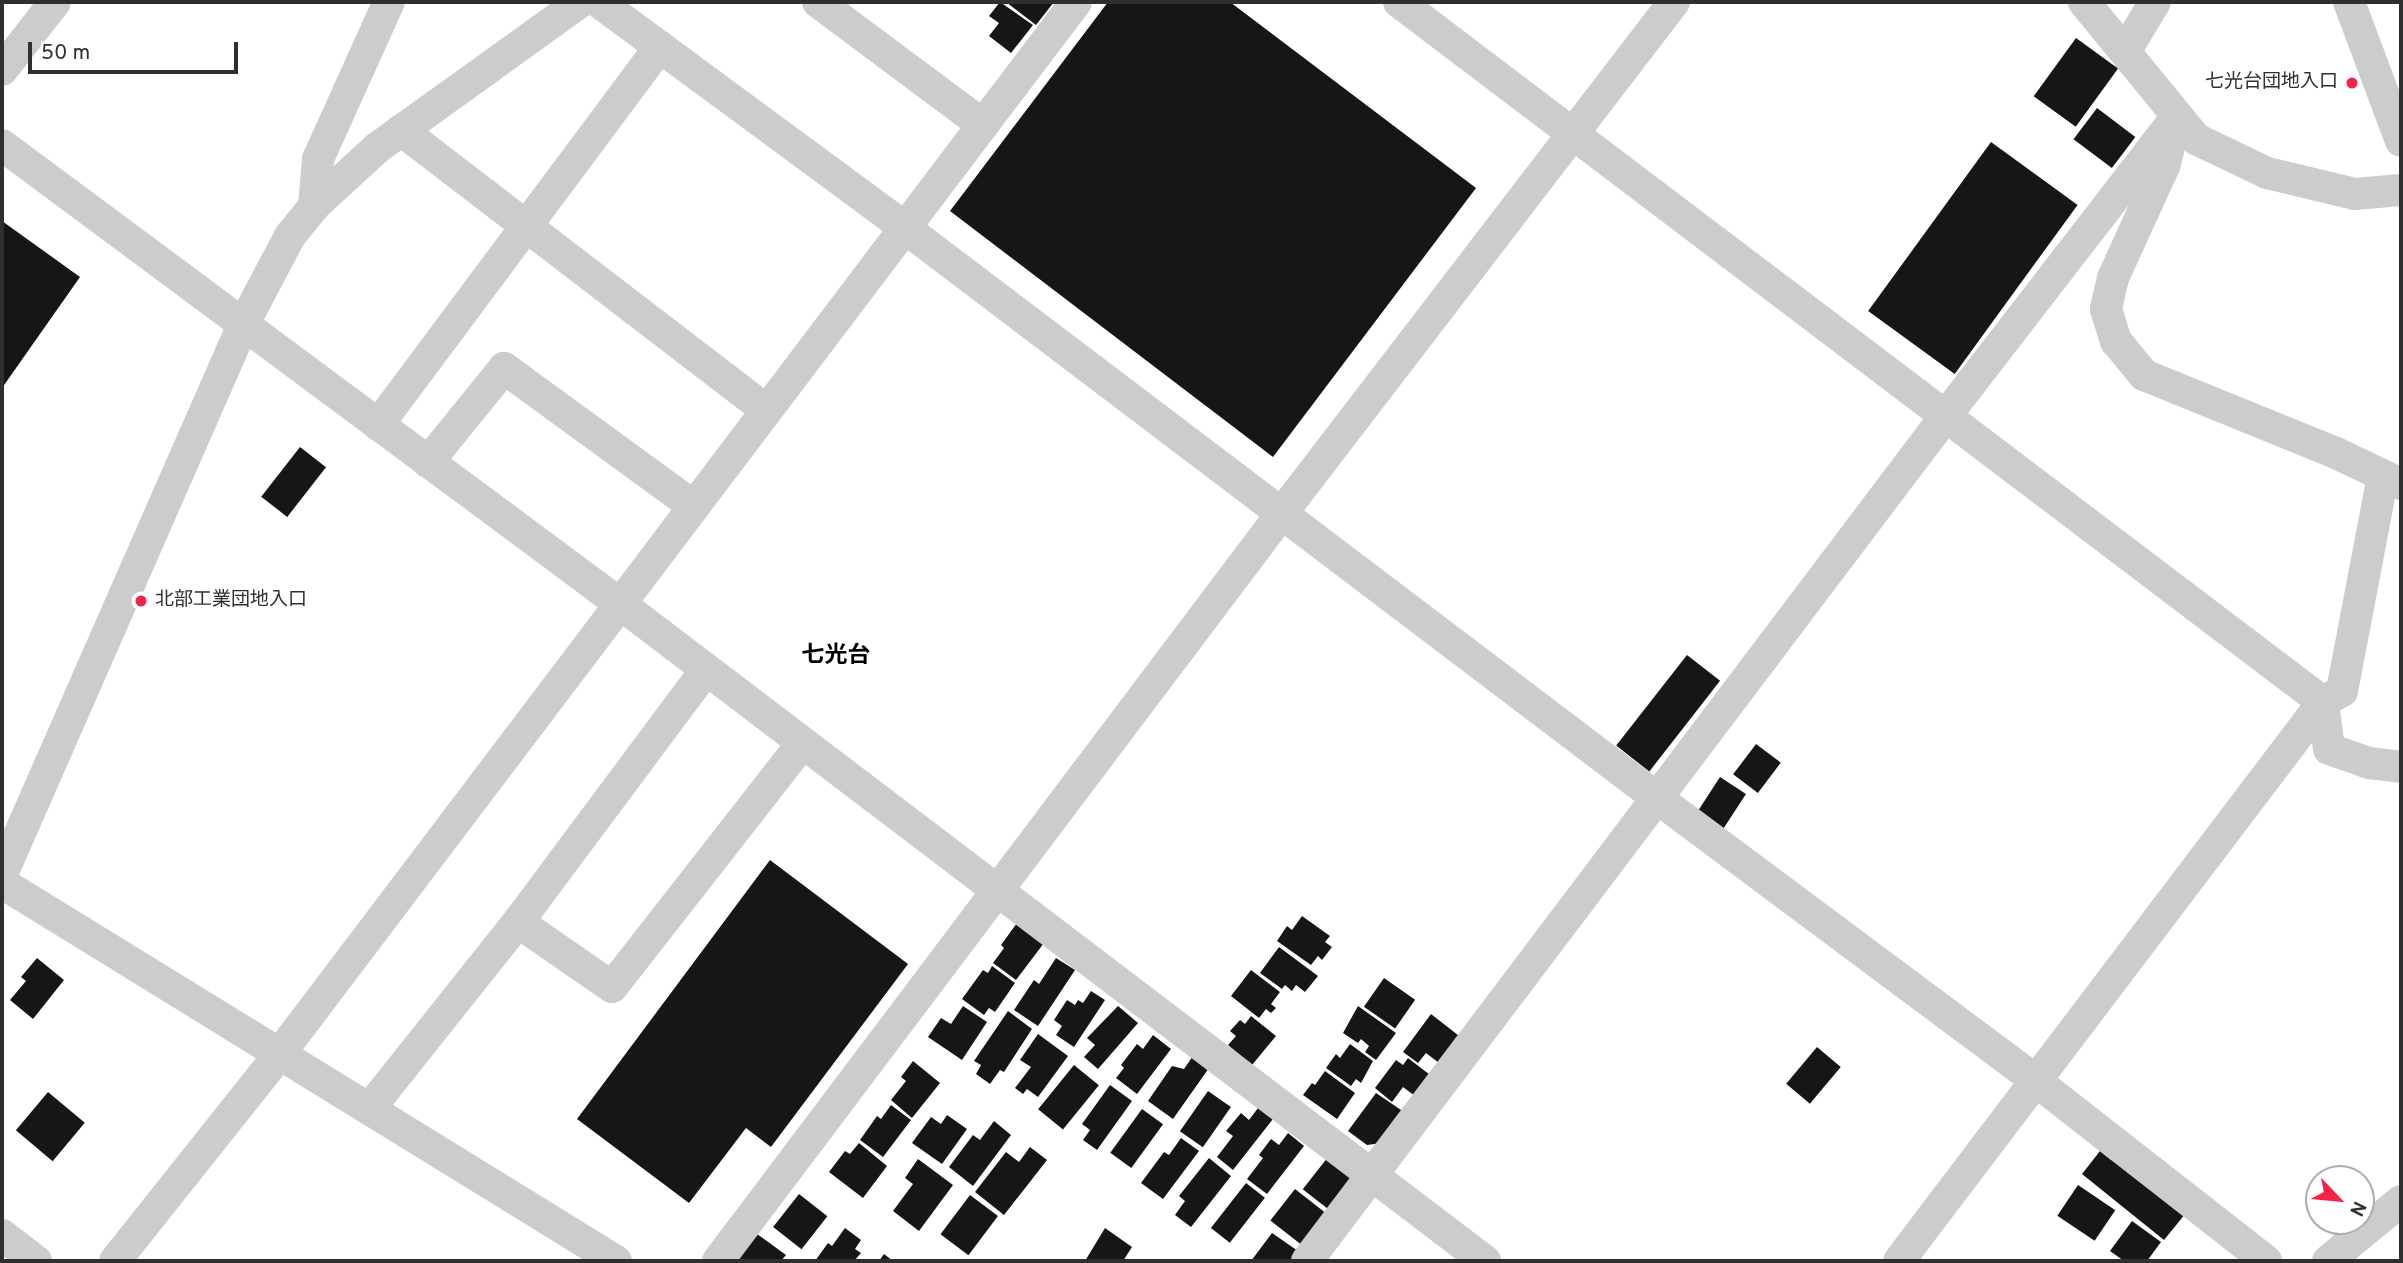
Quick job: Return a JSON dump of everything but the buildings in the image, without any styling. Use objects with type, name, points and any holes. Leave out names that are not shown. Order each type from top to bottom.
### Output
[{"type":"street","points":[[2,70],[55,2]]},
{"type":"street","points":[[314,206],[318,159],[389,2]]},
{"type":"street","points":[[2,874],[243,325],[274,263],[314,206],[367,156],[580,2]]},
{"type":"street","points":[[599,2],[905,228],[1657,798],[2036,1081],[2266,1261]]},
{"type":"street","points":[[818,2],[983,125]]},
{"type":"street","points":[[115,1261],[281,1052],[692,505],[1076,2]]},
{"type":"street","points":[[1399,2],[1944,418],[2323,702],[2329,749],[2369,763],[2401,767]]},
{"type":"street","points":[[718,1261],[1282,513],[1674,2]]},
{"type":"street","points":[[2084,2],[2126,50],[2196,139],[2267,173],[2355,194],[2401,191]]},
{"type":"street","points":[[2126,50],[2155,2]]},
{"type":"street","points":[[2349,2],[2401,141]]},
{"type":"street","points":[[378,425],[660,47]]},
{"type":"street","points":[[338,114],[343,133],[357,150],[367,156]]},
{"type":"street","points":[[1307,1261],[1944,418],[2176,116]]},
{"type":"street","points":[[1899,1261],[2323,702],[2342,691],[2392,480],[2336,453],[2144,375],[2116,341],[2106,309],[2113,278],[2164,166],[2176,116]]},
{"type":"street","points":[[401,130],[765,409]]},
{"type":"street","points":[[2,145],[619,603],[1371,1178],[1485,1261]]},
{"type":"street","points":[[428,462],[504,368],[692,505]]},
{"type":"street","points":[[370,1108],[519,922],[706,670]]},
{"type":"street","points":[[519,922],[612,987],[802,744]]},
{"type":"street","points":[[2,883],[281,1052],[616,1261]]},
{"type":"street","points":[[2328,1261],[2401,1201]]},
{"type":"street","points":[[2,1235],[36,1261]]},
{"type":"place","name":"七光台団地入口","points":[[2352,83]]},
{"type":"place","name":"北部工業団地入口","points":[[141,601]]},
{"type":"district","name":"七光台","points":[[836,657]]}]
